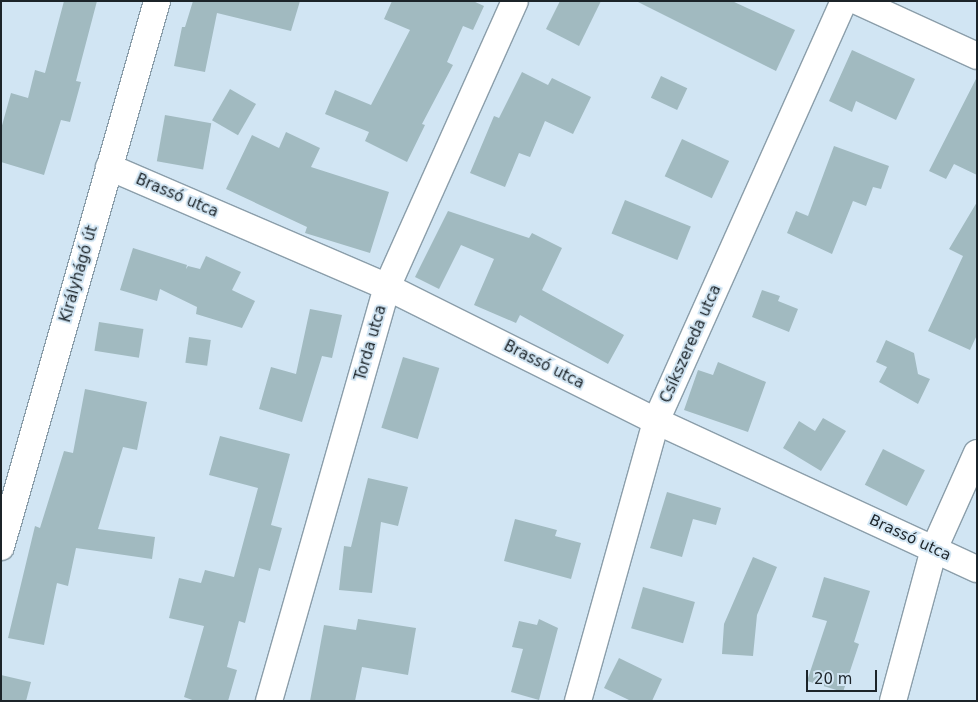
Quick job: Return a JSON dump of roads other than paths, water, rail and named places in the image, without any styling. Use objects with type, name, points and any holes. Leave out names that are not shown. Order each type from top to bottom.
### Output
[{"type":"street","name":"Királyhágó út","points":[[1,547],[157,1]]},
{"type":"street","name":"Torda utca","points":[[269,701],[387,287],[514,1]]},
{"type":"street","name":"Csíkszereda utca","points":[[578,701],[656,421],[844,1]]},
{"type":"street","points":[[858,1],[977,56]]},
{"type":"street","name":"Brassó utca","points":[[109,167],[387,287],[656,421],[977,569]]},
{"type":"street","points":[[893,701],[934,549],[977,453]]}]
